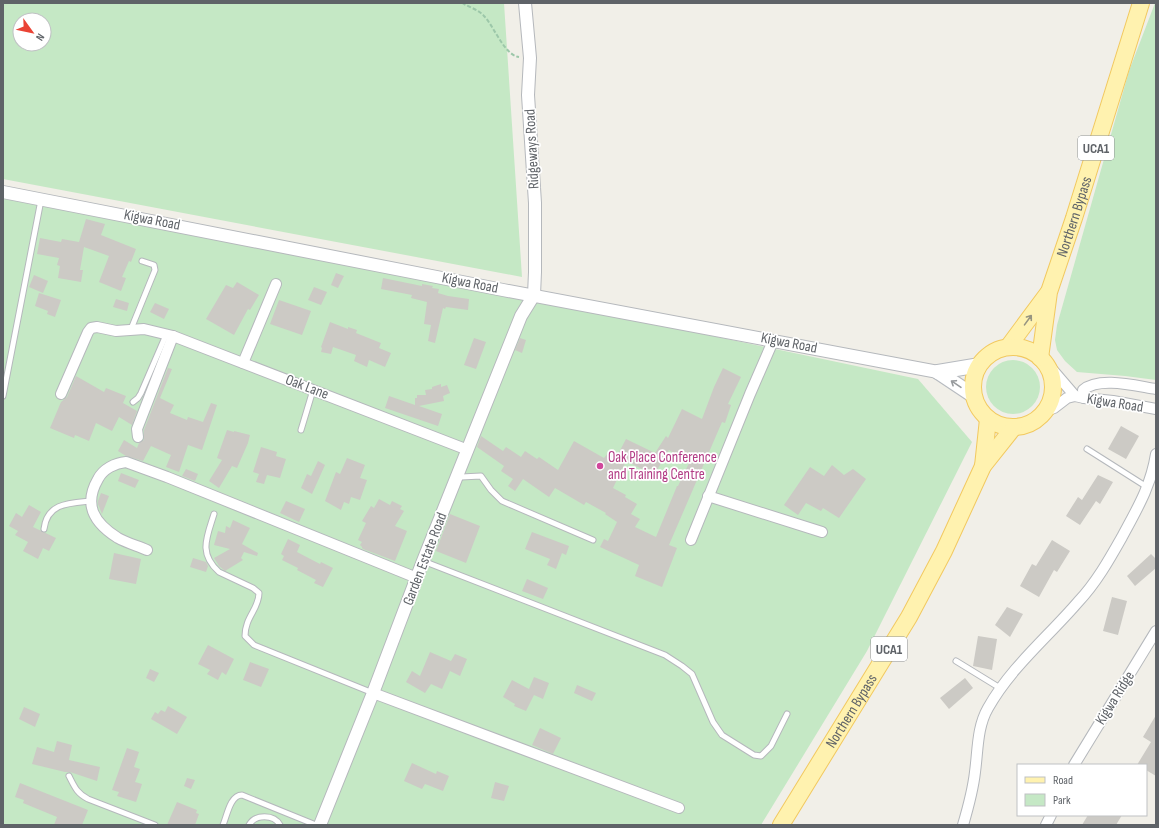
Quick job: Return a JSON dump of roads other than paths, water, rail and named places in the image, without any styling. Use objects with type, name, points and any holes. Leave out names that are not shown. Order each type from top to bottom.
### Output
[{"type":"main road","name":"Northern Bypass","points":[[1049,292],[1074,218],[1141,3]]},
{"type":"main road","name":"UCA1","points":[[1008,347],[1049,292]]},
{"type":"main road","name":"UCA1","points":[[1042,360],[1049,292]]},
{"type":"main road","points":[[1014,346],[1026,349],[1036,354],[1050,371],[1053,383],[1053,394],[1046,411],[1034,422],[1024,426],[1014,427],[1001,425],[988,419],[978,406],[974,396],[974,377],[980,365],[992,353],[1008,347],[1014,346]]},
{"type":"main road","points":[[938,372],[980,365]]},
{"type":"main road","points":[[938,372],[974,396]]},
{"type":"main road","name":"UCA1","points":[[983,466],[988,419]]},
{"type":"main road","name":"UCA1","points":[[983,466],[1014,427]]},
{"type":"main road","name":"Northern Bypass","points":[[781,825],[909,617],[944,551],[983,466]]},
{"type":"street","name":"Ridgeways Road","points":[[525,3],[530,58],[528,94],[535,203],[534,295]]},
{"type":"street","name":"Kigwa Road","points":[[3,192],[41,198],[372,264],[938,372]]},
{"type":"street","points":[[243,363],[276,284]]},
{"type":"street","name":"Garden Estate Road","points":[[320,825],[521,316],[534,295]]},
{"type":"street","points":[[61,394],[91,328],[97,327],[116,331],[131,329]]},
{"type":"street","name":"Oak Lane","points":[[131,329],[144,328],[169,336],[468,450]]},
{"type":"street","points":[[138,437],[137,429],[169,336]]},
{"type":"street","points":[[691,540],[773,341]]},
{"type":"street","points":[[1042,360],[1080,397]]},
{"type":"street","points":[[1080,397],[1083,390],[1087,386],[1099,383],[1111,383],[1156,389]]},
{"type":"street","name":"Kigwa Road","points":[[1080,397],[1156,409]]},
{"type":"street","points":[[1046,411],[1054,408],[1067,398],[1080,397]]},
{"type":"street","points":[[963,825],[970,804],[975,773],[978,736],[987,710],[1000,688],[1026,657],[1078,602],[1095,581],[1110,558],[1148,488],[1156,454]]},
{"type":"street","points":[[147,550],[118,538],[92,513],[90,501],[93,488],[100,476],[110,467],[119,462],[126,462],[167,477],[417,578]]},
{"type":"street","points":[[708,496],[822,532]]},
{"type":"street","name":"Kigwa Ridge","points":[[1075,764],[1156,631]]},
{"type":"street","points":[[373,693],[679,808]]},
{"type":"street","points":[[1046,825],[1050,816]]},
{"type":"lane","points":[[3,396],[41,198]]},
{"type":"lane","points":[[131,329],[155,270],[154,265],[142,261]]},
{"type":"lane","points":[[133,402],[138,398],[169,336]]},
{"type":"lane","points":[[301,430],[313,390]]},
{"type":"lane","points":[[1087,449],[1148,488]]},
{"type":"lane","points":[[468,450],[461,478],[481,476],[491,490],[502,501],[593,540]]},
{"type":"lane","points":[[44,529],[45,521],[57,507],[66,504],[90,501]]},
{"type":"lane","points":[[214,514],[205,543],[205,550],[214,568],[219,572],[254,588],[259,593],[259,599],[245,627],[245,636],[254,645],[373,693]]},
{"type":"lane","points":[[423,561],[665,655],[692,674],[713,722],[722,735],[754,755],[761,756],[771,746],[787,714]]},
{"type":"lane","points":[[956,660],[1000,688]]},
{"type":"lane","points":[[69,776],[74,788],[88,799],[155,825]]},
{"type":"lane","points":[[223,825],[234,798],[238,795],[242,795],[316,825]]},
{"type":"lane","points":[[249,825],[252,819],[257,816],[269,818],[278,822],[280,825]]},
{"type":"place","name":"Oak Place Conference and Training Centre","points":[[600,466]]}]
